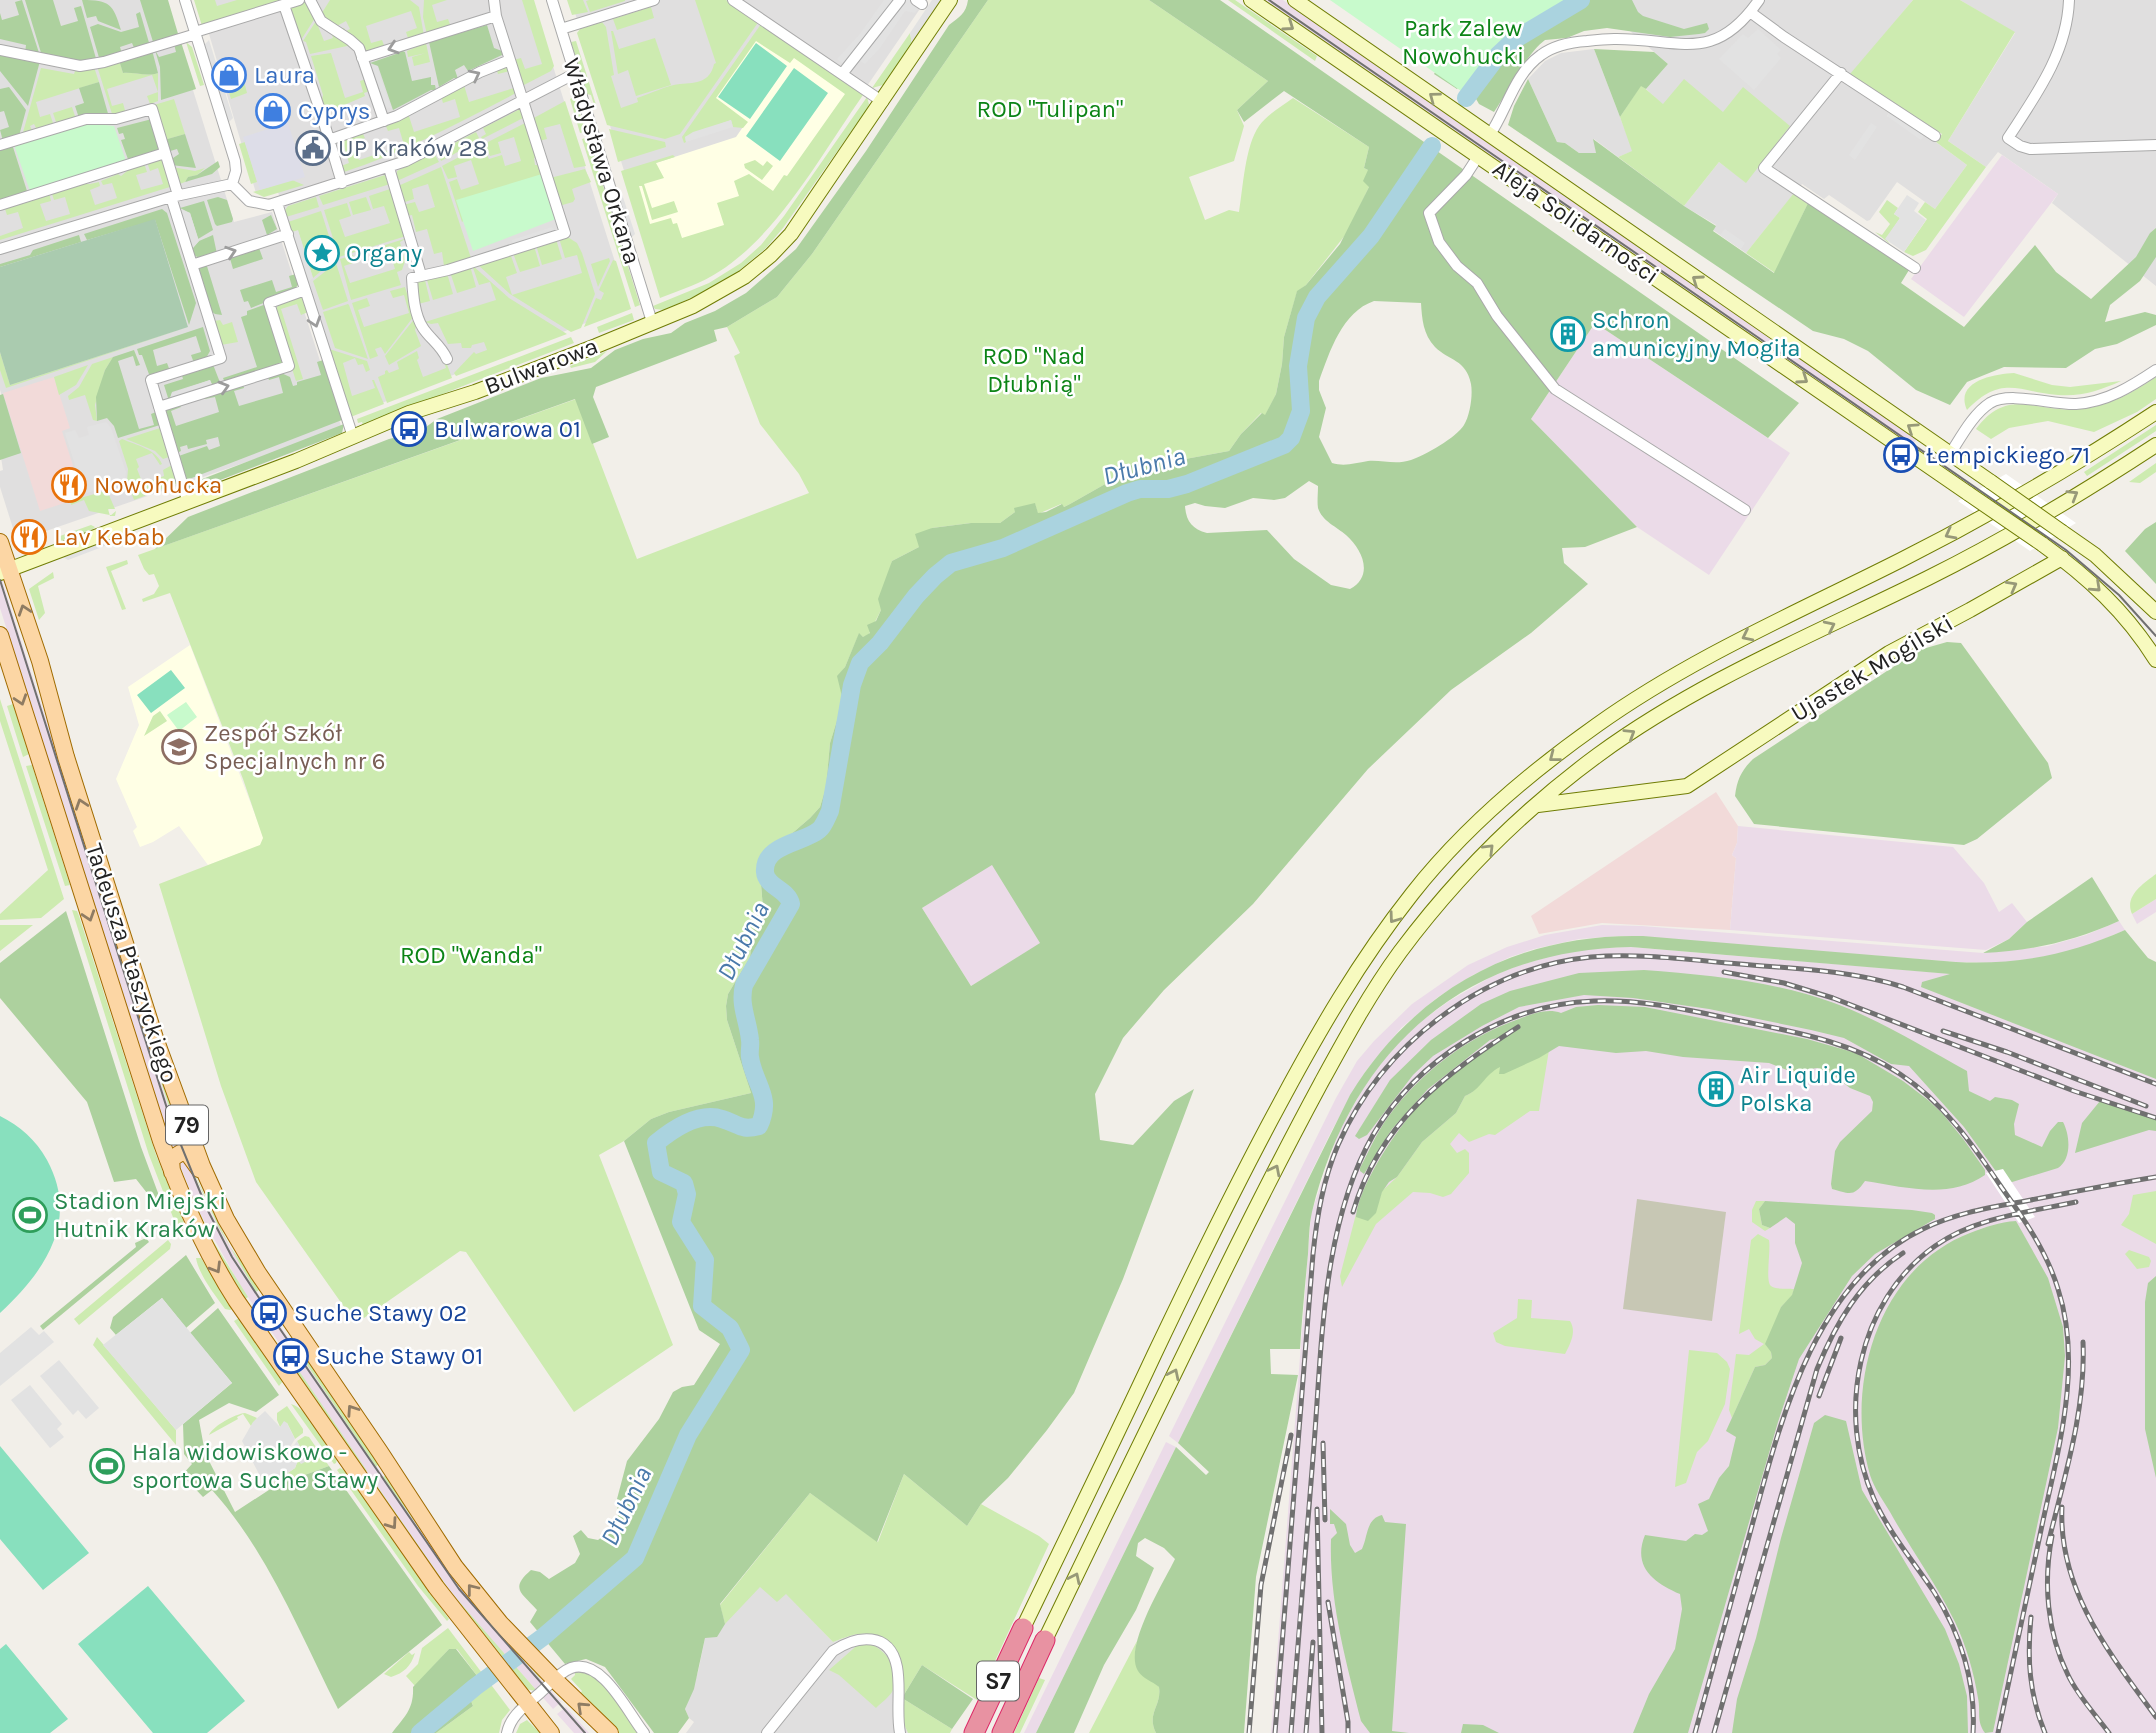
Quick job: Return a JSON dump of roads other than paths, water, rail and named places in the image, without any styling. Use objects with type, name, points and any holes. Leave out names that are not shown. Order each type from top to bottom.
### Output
[{"type":"highway","name":"S7","points":[[974,1733],[1023,1628]]},
{"type":"highway","name":"S7","points":[[1002,1733],[1045,1640]]},
{"type":"main road","name":"79","points":[[0,542],[5,571]]},
{"type":"main road","name":"Tadeusza Ptaszyckiego","points":[[5,571],[40,661],[66,757],[152,1027],[210,1185],[249,1259],[382,1454],[454,1567],[517,1641],[610,1733]]},
{"type":"main road","name":"Tadeusza Ptaszyckiego","points":[[0,635],[172,1172],[196,1230],[222,1278],[436,1587],[551,1733]]},
{"type":"main road","points":[[172,1172],[173,1157],[184,1152],[191,1157],[210,1185]]},
{"type":"main road","points":[[354,1468],[364,1476],[373,1476],[382,1467],[382,1454]]},
{"type":"street","points":[[185,0],[235,161],[236,171],[232,184]]},
{"type":"street","points":[[0,50],[80,66],[104,62],[299,0]]},
{"type":"street","points":[[310,0],[321,21],[353,42],[362,58],[384,121]]},
{"type":"street","points":[[447,359],[437,342],[422,327],[415,304],[412,278],[441,272],[565,233],[496,16],[494,0]]},
{"type":"street","name":"Władysława Orkana","points":[[552,0],[652,322]]},
{"type":"street","points":[[561,29],[654,0]]},
{"type":"street","points":[[733,0],[883,102]]},
{"type":"street","points":[[842,74],[900,0]]},
{"type":"street","name":"Bulwarowa","points":[[5,571],[188,503],[409,413],[475,392],[705,301],[724,290],[771,255],[795,228],[950,0]]},
{"type":"street","name":"Aleja Solidarności","points":[[1251,0],[2062,558],[2117,607],[2156,660]]},
{"type":"street","name":"Aleja Solidarności","points":[[1295,0],[2095,555],[2156,612]]},
{"type":"street","points":[[1489,136],[1519,78],[1531,64],[1551,49],[1614,38],[1694,45],[1726,34],[1759,0]]},
{"type":"street","points":[[2069,0],[2064,37],[2055,62],[2008,138],[2030,149],[2156,145]]},
{"type":"street","points":[[284,5],[342,183]]},
{"type":"street","points":[[1750,12],[1936,136]]},
{"type":"street","points":[[362,58],[496,16]]},
{"type":"street","points":[[329,140],[384,121],[480,72],[510,60]]},
{"type":"street","points":[[1841,73],[1764,168],[1915,268]]},
{"type":"street","points":[[232,184],[243,197],[265,205],[389,168],[575,74]]},
{"type":"street","points":[[0,145],[86,119],[116,119],[152,110],[192,265],[221,358],[151,380],[188,503]]},
{"type":"street","points":[[0,205],[165,153]]},
{"type":"street","points":[[1479,155],[1466,175],[1429,213],[1439,242],[1457,266],[1477,283],[1504,326],[1555,389],[1745,510]]},
{"type":"street","points":[[389,168],[421,275]]},
{"type":"street","points":[[0,249],[175,196],[232,184]]},
{"type":"street","points":[[277,203],[352,438]]},
{"type":"street","points":[[192,265],[288,234]]},
{"type":"street","points":[[159,407],[289,366],[269,303],[306,290]]},
{"type":"street","points":[[1950,454],[1975,417],[1996,401],[2017,398],[2052,404],[2094,401],[2123,391],[2156,370]]},
{"type":"street","name":"S7","points":[[1023,1628],[1196,1264],[1315,1036],[1370,951],[1412,894],[1449,852],[1534,773],[1592,728],[1644,693],[1726,646],[1965,526],[2075,463],[2156,412]]},
{"type":"street","name":"S7","points":[[1045,1640],[1273,1172],[1353,1025],[1398,954],[1444,897],[1492,846],[1536,805],[1600,753],[1672,708],[1747,667],[1934,575],[2063,502],[2156,445]]},
{"type":"street","name":"Ujastek Mogilski","points":[[1536,805],[1687,786],[1889,653],[2062,558]]},
{"type":"street","points":[[767,1733],[802,1693],[833,1651],[845,1643],[863,1638],[874,1639],[883,1644],[891,1653],[897,1667],[900,1733]]},
{"type":"street","points":[[507,1733],[513,1718],[527,1704],[566,1670],[578,1666],[588,1667],[602,1676],[644,1733]]},
{"type":"waterway","name":"Dłubnia","points":[[1466,98],[1499,54],[1514,40],[1581,0]]},
{"type":"waterway","name":"Dłubnia","points":[[420,1733],[475,1687],[543,1637],[635,1558],[688,1435],[741,1350],[730,1328],[702,1306],[705,1260],[681,1222],[687,1194],[684,1183],[661,1172],[656,1143],[678,1127],[704,1117],[722,1119],[744,1127],[759,1126],[764,1106],[750,1057],[750,1040],[743,1006],[744,985],[791,904],[786,895],[766,877],[766,863],[770,855],[777,850],[819,830],[827,819],[852,685],[860,663],[880,643],[916,596],[951,563],[1003,548],[1127,493],[1140,489],[1168,489],[1187,484],[1284,445],[1291,438],[1301,411],[1298,366],[1306,318],[1317,297],[1371,236],[1432,146]]},
{"type":"tram line","points":[[1269,0],[2066,550],[2119,595],[2156,636]]},
{"type":"tram line","points":[[0,580],[170,1118],[207,1209],[232,1257],[269,1313],[459,1589],[585,1733]]},
{"type":"railway","points":[[1275,1733],[1313,1254],[1321,1198],[1338,1145],[1357,1109],[1381,1075],[1408,1044],[1440,1018],[1474,995],[1511,977],[1550,964],[1591,957],[1647,956],[1802,969],[1863,977],[1903,987],[2156,1084]]},
{"type":"railway","points":[[1724,972],[1784,983],[1833,998],[2074,1091],[2156,1118]]},
{"type":"railway","points":[[1291,1733],[1327,1286],[1343,1207],[1356,1170],[1373,1135],[1392,1107],[1414,1082],[1467,1040],[1528,1012],[1561,1004],[1594,1001],[1671,1007],[1786,1030],[1826,1040],[1882,1063],[1916,1085],[1944,1111],[1980,1156],[2034,1236],[2058,1289],[2065,1319],[2068,1381],[2060,1444],[1998,1733]]},
{"type":"railway","points":[[1353,1212],[1379,1152],[1397,1127],[1418,1104],[1465,1063],[1518,1027]]},
{"type":"railway","points":[[1943,1031],[2007,1052],[2146,1106]]},
{"type":"railway","points":[[1695,1733],[1786,1410],[1825,1323],[1852,1286],[1884,1254],[1923,1229],[1949,1218],[2156,1177]]},
{"type":"railway","points":[[1973,1733],[1969,1677],[1952,1625],[1934,1592],[1887,1524],[1874,1499],[1863,1466],[1857,1431],[1856,1396],[1861,1361],[1871,1328],[1887,1297],[1908,1269],[1935,1246],[1985,1222],[2076,1202]]},
{"type":"railway","points":[[1714,1733],[1817,1369],[1832,1335],[1851,1304],[1874,1276],[1903,1253]]},
{"type":"railway","points":[[1819,1396],[1841,1338]]},
{"type":"railway","points":[[2048,1544],[2077,1419],[2083,1342]]},
{"type":"railway","points":[[1249,1733],[1261,1585],[1291,1435]]},
{"type":"railway","points":[[1323,1443],[1325,1520]]},
{"type":"railway","points":[[2062,1507],[2063,1537],[2069,1566],[2090,1620],[2156,1717]]},
{"type":"railway","points":[[1317,1509],[1322,1733]]},
{"type":"railway","points":[[2052,1536],[2048,1589],[2055,1642],[2072,1683],[2109,1733]]},
{"type":"railway","points":[[1328,1602],[1348,1733]]},
{"type":"railway","points":[[2031,1617],[2030,1676],[2045,1733]]},
{"type":"railway","points":[[1306,1733],[1313,1642]]},
{"type":"place","name":"Laura","points":[[229,75]]},
{"type":"place","name":"Cyprys","points":[[273,111]]},
{"type":"place","name":"UP Kraków 28","points":[[313,148]]},
{"type":"place","name":"Organy","points":[[322,253]]},
{"type":"place","name":"Schron amunicyjny Mogiła","points":[[1568,334]]},
{"type":"place","name":"Bulwarowa 01","points":[[409,429]]},
{"type":"place","name":"Łempickiego 71","points":[[1901,455]]},
{"type":"place","name":"Nowohucka","points":[[69,485]]},
{"type":"place","name":"Lav Kebab","points":[[29,537]]},
{"type":"place","name":"Zespół Szkół Specjalnych nr 6","points":[[179,747]]},
{"type":"place","name":"Air Liquide Polska","points":[[1716,1089]]},
{"type":"place","name":"Stadion Miejski Hutnik Kraków","points":[[30,1215]]},
{"type":"place","name":"Suche Stawy 02","points":[[269,1313]]},
{"type":"place","name":"Suche Stawy 01","points":[[291,1356]]},
{"type":"place","name":"Hala widowiskowo - sportowa Suche Stawy","points":[[107,1466]]},
{"type":"park label","name":"Park Zalew Nowohucki","points":[[1463,42]]},
{"type":"park label","name":"ROD \"Tulipan\"","points":[[1050,109]]},
{"type":"park label","name":"ROD \"Nad Dłubnią\"","points":[[1034,370]]},
{"type":"park label","name":"ROD \"Wanda\"","points":[[471,955]]}]
